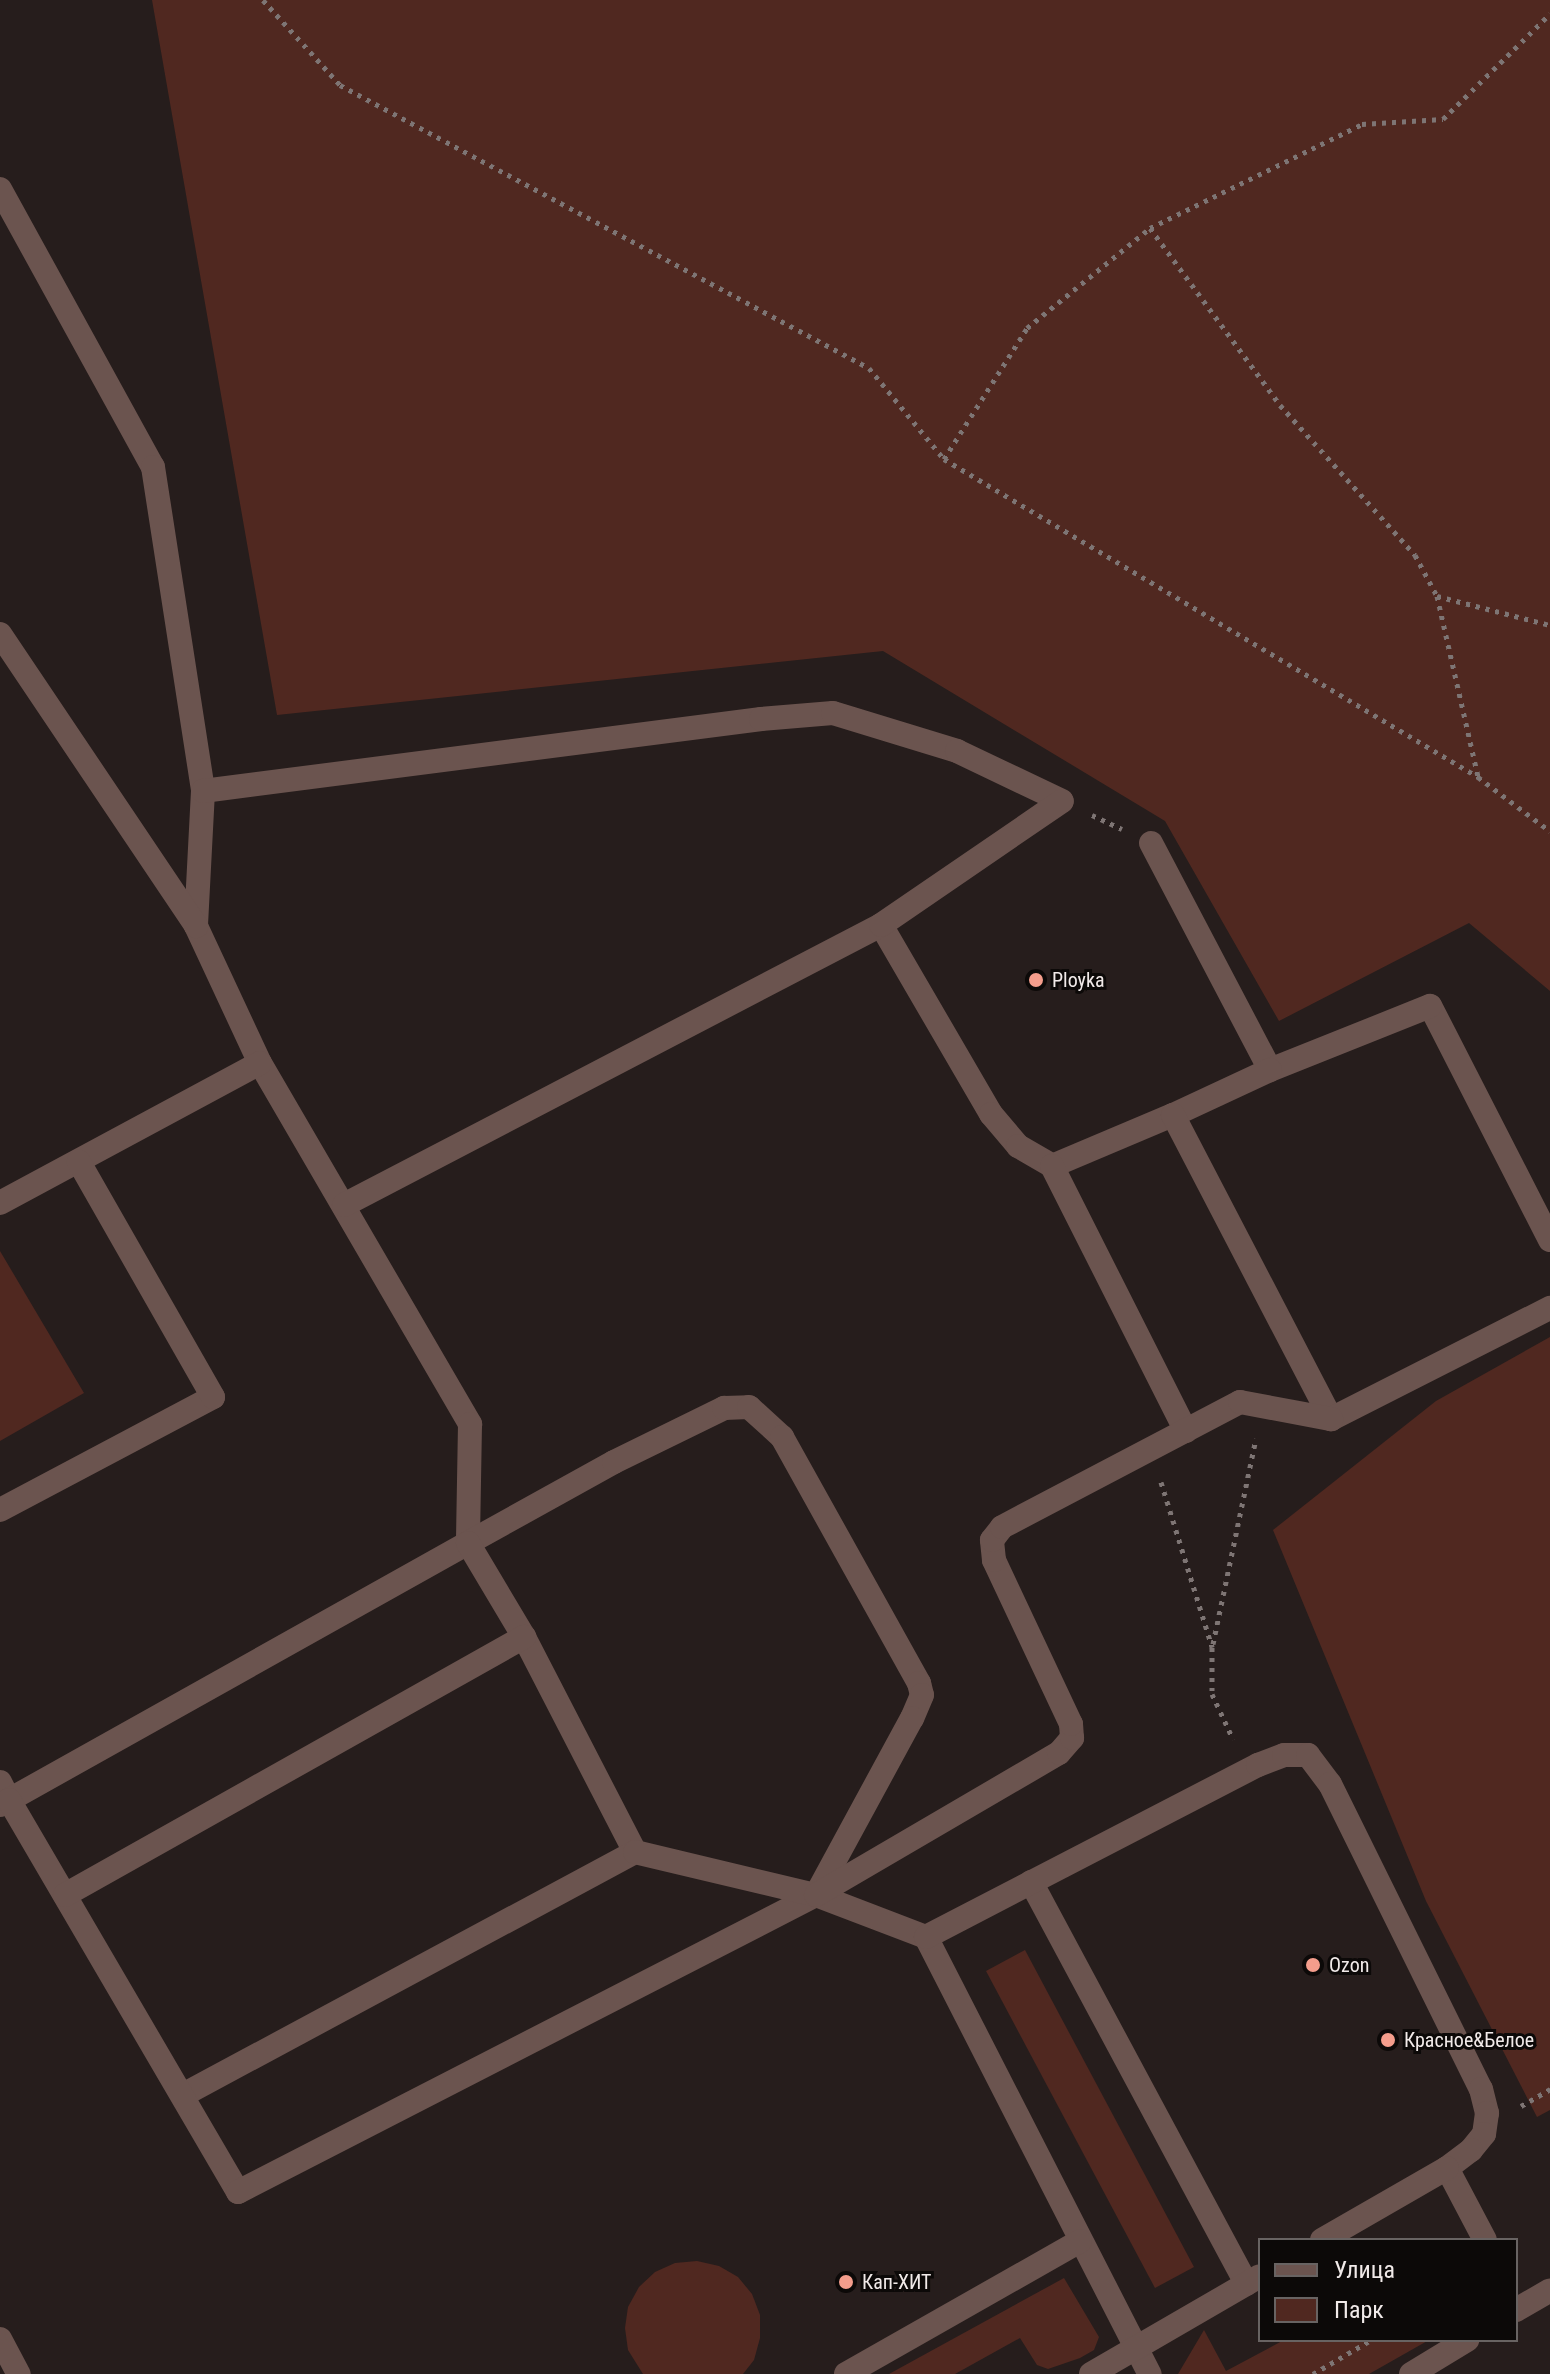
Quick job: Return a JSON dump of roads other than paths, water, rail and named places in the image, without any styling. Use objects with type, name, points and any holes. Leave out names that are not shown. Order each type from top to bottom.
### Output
[{"type":"street","points":[[0,189],[153,467],[203,791],[196,926]]},
{"type":"street","points":[[1,637],[196,926],[260,1063],[470,1424],[468,1543],[524,1637],[635,1852]]},
{"type":"street","points":[[203,791],[761,719],[833,713],[957,751],[1062,801],[881,925],[344,1205]]},
{"type":"street","points":[[1151,843],[1270,1070]]},
{"type":"street","points":[[881,925],[991,1114],[1018,1146],[1052,1166],[1186,1431]]},
{"type":"street","points":[[1052,1166],[1270,1070],[1430,1006],[1550,1240]]},
{"type":"street","points":[[0,1203],[260,1063]]},
{"type":"street","points":[[1173,1115],[1331,1419]]},
{"type":"street","points":[[0,1510],[213,1397],[79,1162]]},
{"type":"street","points":[[816,1895],[922,1695],[913,1671],[782,1437],[767,1420],[749,1407],[724,1408],[614,1462],[3,1796],[65,1895],[238,2192],[816,1895],[1059,1753],[1072,1738],[1071,1724],[994,1560],[992,1540],[1002,1527],[1240,1402],[1331,1419],[1550,1308]]},
{"type":"street","points":[[65,1895],[524,1637]]},
{"type":"street","points":[[926,1937],[1248,1770],[1284,1755],[1308,1755],[1330,1784],[1481,2089],[1487,2113],[1484,2134],[1471,2150],[1447,2168],[1325,2238]]},
{"type":"street","points":[[183,2095],[635,1852],[816,1895],[926,1937],[1150,2374]]},
{"type":"street","points":[[1031,1882],[1254,2280],[1091,2374]]},
{"type":"street","points":[[1447,2168],[1484,2238]]},
{"type":"street","points":[[846,2374],[1080,2241]]},
{"type":"street","points":[[1518,2304],[1550,2290]]},
{"type":"street","points":[[0,2339],[19,2374]]},
{"type":"street","points":[[1411,2374],[1464,2342]]},
{"type":"place","name":"Ployka","points":[[1036,980]]},
{"type":"place","name":"Ozon","points":[[1313,1965]]},
{"type":"place","name":"Красное&Белое","points":[[1388,2040]]},
{"type":"place","name":"Кап-ХИТ","points":[[846,2282]]}]
